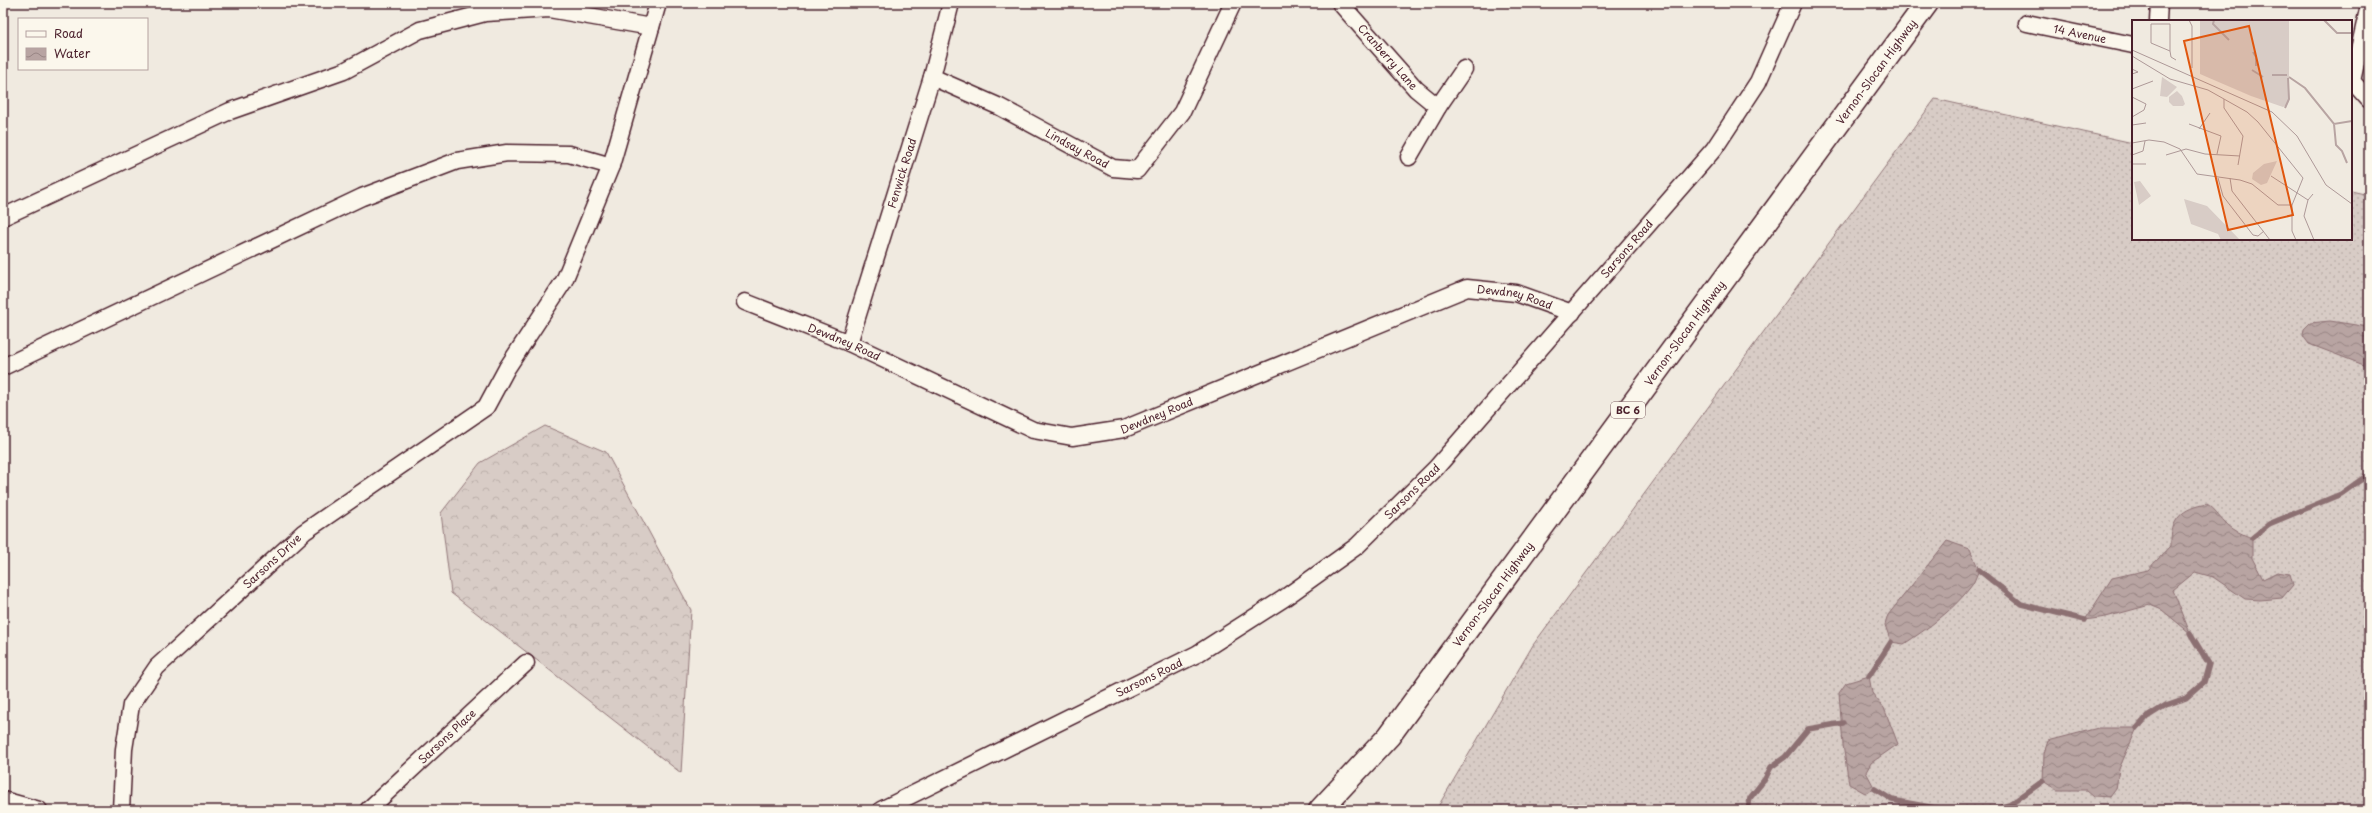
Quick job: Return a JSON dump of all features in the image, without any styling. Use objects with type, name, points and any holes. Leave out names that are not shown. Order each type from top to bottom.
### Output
[{"type":"main road","name":"Vernon-Slocan Highway","points":[[1320,810],[1389,736],[1927,3]]},
{"type":"street","name":"Sarsons Drive","points":[[121,810],[124,749],[131,705],[157,667],[304,532],[486,407],[507,368],[564,281],[611,166],[658,3]]},
{"type":"street","name":"Fenwick Road","points":[[849,343],[932,77],[951,3]]},
{"type":"street","name":"Lindsay Road","points":[[932,77],[1000,107],[1113,168],[1137,170],[1182,112],[1233,3]]},
{"type":"street","name":"Cranberry Lane","points":[[1340,3],[1416,89],[1438,107]]},
{"type":"street","name":"Sarsons Road","points":[[881,810],[1197,654],[1283,599],[1351,550],[1436,468],[1714,149],[1758,82],[1793,3]]},
{"type":"street","points":[[2158,20],[2159,3]]},
{"type":"street","points":[[2352,77],[2369,6]]},
{"type":"street","points":[[3,218],[230,111],[344,71],[420,30],[485,13],[549,9],[651,27]]},
{"type":"street","name":"14 Avenue","points":[[2027,23],[2132,45]]},
{"type":"street","points":[[1408,157],[1438,107],[1464,69]]},
{"type":"street","points":[[2352,82],[2369,100]]},
{"type":"street","points":[[3,367],[362,197],[457,161],[507,153],[569,154],[611,166]]},
{"type":"street","name":"Dewdney Road","points":[[745,302],[849,343],[1033,430],[1072,437],[1124,429],[1467,288],[1516,293],[1572,312]]},
{"type":"street","name":"Sarsons Place","points":[[368,810],[526,663]]},
{"type":"street","points":[[3,800],[39,810]]},
{"type":"green space","points":[[1935,99],[2132,143],[2132,240],[2352,240],[2352,191],[2369,195],[2369,810],[1436,810],[1533,645]]},
{"type":"green space","points":[[545,426],[606,452],[691,610],[681,773],[451,593],[441,513],[480,463]]},
{"type":"water","points":[[2330,321],[2369,327],[2369,367],[2309,344],[2303,336],[2304,329],[2310,323]]},
{"type":"water","points":[[2207,504],[2231,527],[2252,538],[2252,558],[2263,579],[2277,572],[2290,574],[2293,585],[2282,598],[2260,600],[2245,599],[2213,577],[2195,572],[2173,590],[2190,633],[2162,610],[2150,605],[2106,617],[2085,620],[2112,578],[2148,570],[2171,546],[2173,529],[2179,516],[2191,508]]},
{"type":"water","points":[[1947,541],[1970,549],[1979,570],[1972,585],[1955,605],[1939,619],[1904,644],[1891,642],[1885,625],[1888,615]]},
{"type":"water","points":[[1869,676],[1872,693],[1884,708],[1898,744],[1871,763],[1866,772],[1875,789],[1865,793],[1849,784],[1843,745],[1839,693],[1846,683]]},
{"type":"water","points":[[2098,728],[2137,728],[2119,769],[2116,789],[2110,797],[2094,796],[2087,790],[2057,790],[2043,781],[2044,753],[2048,741]]},
{"type":"waterway","points":[[2252,538],[2269,524],[2341,494],[2369,474]]},
{"type":"waterway","points":[[1979,570],[2021,604],[2085,620]]},
{"type":"waterway","points":[[2137,728],[2147,717],[2166,705],[2186,698],[2204,682],[2209,664],[2190,633]]},
{"type":"waterway","points":[[1869,676],[1891,642]]},
{"type":"waterway","points":[[1748,810],[1750,798],[1765,779],[1771,767],[1785,757],[1808,729],[1843,723]]},
{"type":"waterway","points":[[1992,810],[2011,804],[2043,781]]},
{"type":"waterway","points":[[1875,789],[1892,800],[1946,810]]}]
